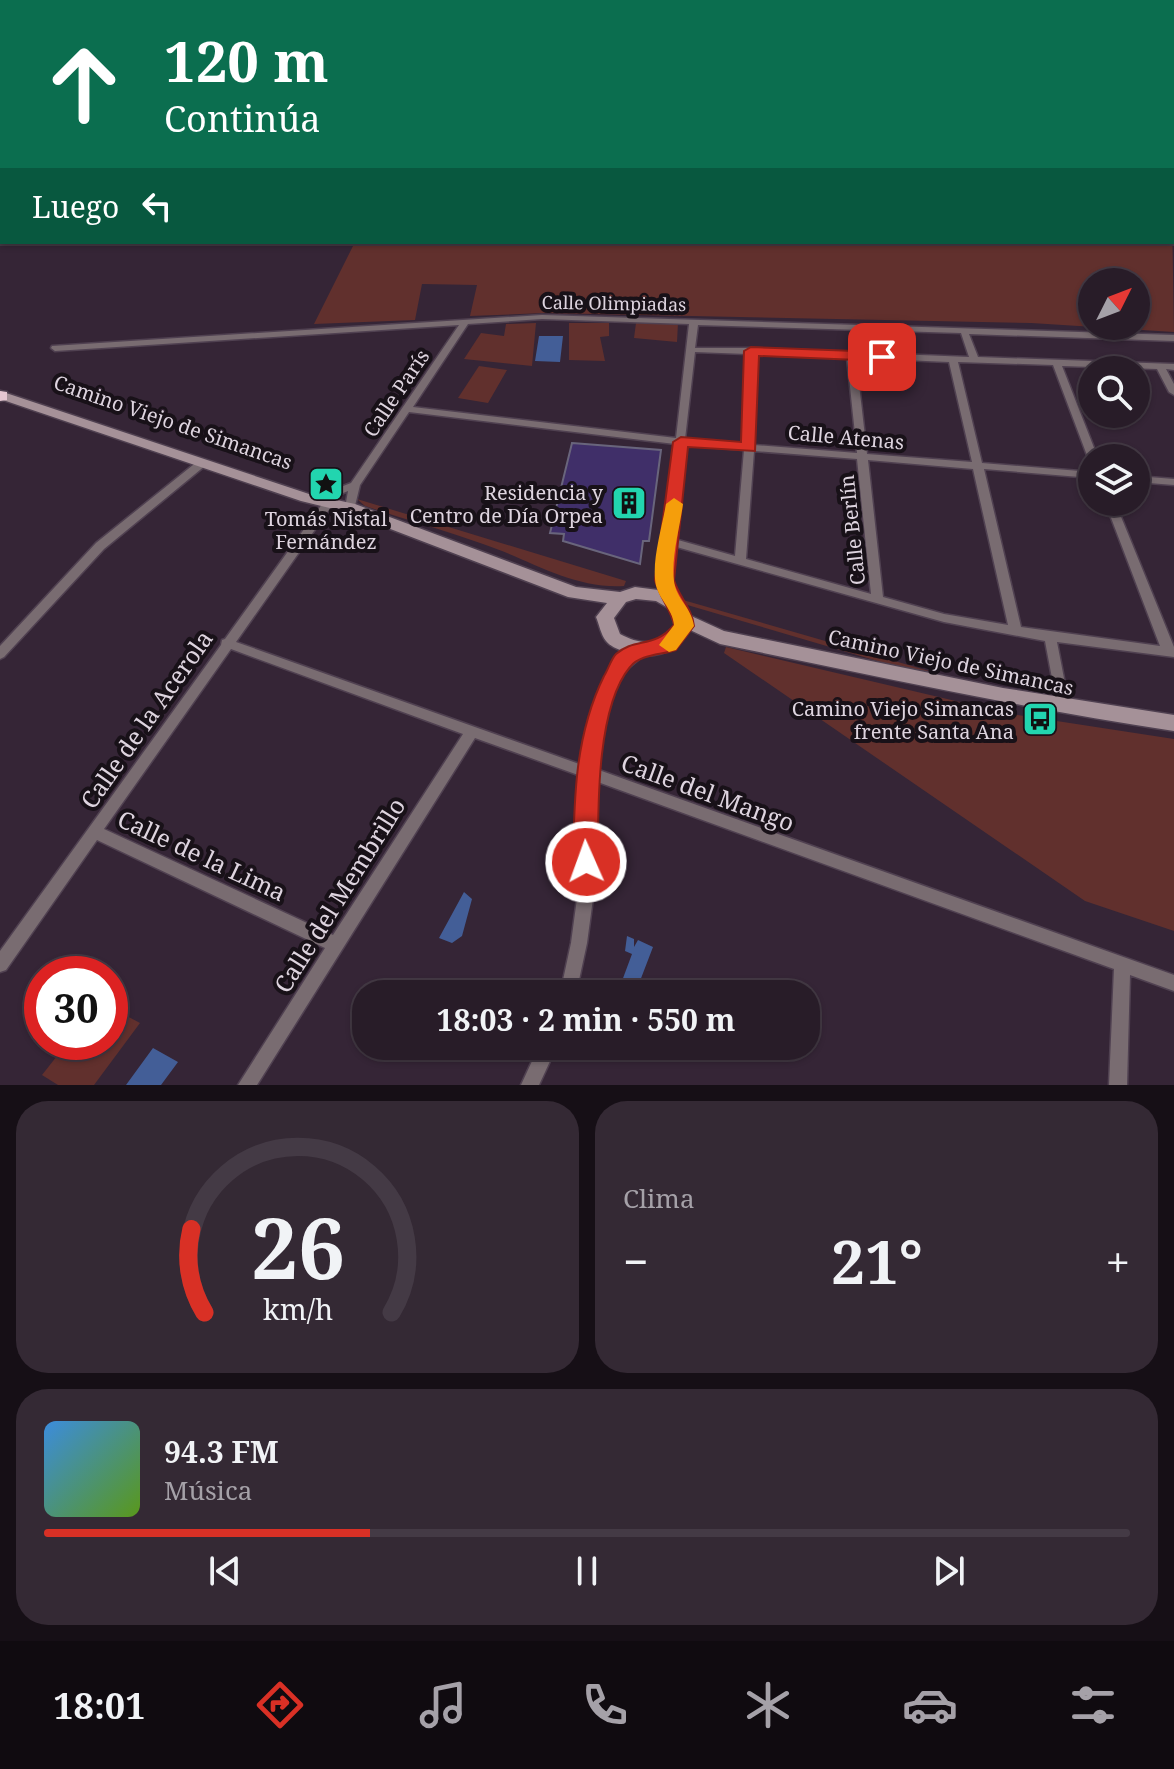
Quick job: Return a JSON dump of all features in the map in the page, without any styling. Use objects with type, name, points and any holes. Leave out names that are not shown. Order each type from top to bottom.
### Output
[{"type":"main road","name":"Camino Viejo de Simancas","points":[[0,393],[94,419],[276,480],[574,593],[620,598]]},
{"type":"main road","name":"Camino Viejo de Simancas","points":[[0,393],[313,500],[327,499]]},
{"type":"main road","points":[[152,438],[202,463],[215,464],[265,480],[276,480]]},
{"type":"main road","name":"Camino Viejo de Simancas","points":[[574,593],[605,617]]},
{"type":"main road","points":[[648,593],[670,599],[685,620],[676,640],[661,648],[642,650],[613,638],[605,617],[620,598],[648,593]]},
{"type":"main road","name":"Camino Viejo de Simancas","points":[[685,620],[720,637],[1005,698],[1174,723]]},
{"type":"main road","name":"Camino Viejo de Simancas","points":[[676,640],[720,637]]},
{"type":"street","name":"Calle Olimpiadas","points":[[55,348],[542,317],[1174,338]]},
{"type":"street","name":"Calle París","points":[[350,508],[355,485],[466,321]]},
{"type":"street","points":[[670,599],[664,580],[694,321]]},
{"type":"street","points":[[965,333],[974,359]]},
{"type":"street","points":[[698,350],[1174,367]]},
{"type":"street","points":[[740,562],[749,447],[751,351]]},
{"type":"street","name":"Calle Berlín","points":[[851,355],[878,600]]},
{"type":"street","points":[[953,358],[1016,632]]},
{"type":"street","points":[[1057,363],[1088,444]]},
{"type":"street","points":[[1160,366],[1174,392]]},
{"type":"street","name":"Calle Atenas","points":[[407,409],[681,442],[1078,474]]},
{"type":"street","points":[[0,654],[106,540],[202,463]]},
{"type":"street","points":[[1150,480],[1174,482]]},
{"type":"street","points":[[327,499],[355,485]]},
{"type":"street","name":"Calle de la Acerola","points":[[0,964],[327,499]]},
{"type":"street","points":[[1116,516],[1171,651]]},
{"type":"street","name":"Calle Berlín","points":[[678,544],[937,616],[1016,632],[1171,651]]},
{"type":"street","points":[[648,593],[664,580]]},
{"type":"street","points":[[1050,637],[1061,694]]},
{"type":"street","points":[[613,638],[623,660]]},
{"type":"street","name":"Calle del Mango","points":[[226,643],[1174,983]]},
{"type":"street","points":[[572,980],[581,945],[586,888],[586,772],[605,695],[623,660],[642,650]]},
{"type":"street","name":"Calle del Membrillo","points":[[247,1085],[472,731]]},
{"type":"street","name":"Calle de la Lima","points":[[93,831],[335,944]]},
{"type":"street","points":[[1118,1085],[1122,965]]},
{"type":"street","points":[[530,1085],[542,1060]]},
{"type":"shaded area","points":[[354,244],[1173,244],[1174,332],[1150,330],[1150,268],[1078,268],[1078,326],[544,313],[470,316],[477,285],[422,284],[415,320],[314,324]]},
{"type":"shaded area","points":[[536,323],[532,366],[464,359],[481,333],[504,336],[506,324]]},
{"type":"shaded area","points":[[569,323],[609,323],[609,336],[600,337],[605,361],[569,360]]},
{"type":"shaded area","points":[[636,323],[678,323],[677,342],[634,338]]},
{"type":"shaded area","points":[[479,366],[507,370],[488,403],[458,398]]},
{"type":"shaded area","points":[[357,499],[626,581],[624,586],[605,586],[569,578],[483,544],[365,506]]},
{"type":"shaded area","points":[[683,600],[943,675],[1005,688],[998,692],[891,665],[684,604]]},
{"type":"shaded area","points":[[726,647],[1011,714],[1174,739],[1174,931],[1085,901],[724,653]]},
{"type":"shaded area","points":[[128,1017],[140,1023],[128,1039]]},
{"type":"shaded area","points":[[54,1060],[113,1060],[94,1085],[58,1085],[42,1075]]},
{"type":"water","points":[[539,336],[563,336],[560,362],[535,361]]},
{"type":"water","points":[[464,892],[472,899],[462,936],[452,943],[439,938]]},
{"type":"water","points":[[627,936],[634,939],[634,947],[638,940],[653,947],[640,980],[622,980],[632,954],[625,951]]},
{"type":"water","points":[[153,1048],[178,1062],[161,1085],[126,1085]]},
{"type":"building","name":"Residencia y Centro de Día Orpea","points":[[572,443],[661,450],[649,541],[643,541],[640,564],[563,541],[564,534],[550,533]]},
{"type":"slow traffic","points":[[669,645],[681,633],[685,620],[670,599],[664,580],[674,504]]},
{"type":"place","name":"Tomás Nistal Fernández","points":[[326,484]]},
{"type":"place","name":"Residencia y Centro de Día Orpea","points":[[629,503]]},
{"type":"place","name":"Camino Viejo Simancas frente Santa Ana","points":[[1040,719]]},
{"type":"route","points":[[586,862],[586,772],[605,695],[623,660],[642,650],[669,645],[684,626],[683,614],[670,599],[664,580],[681,442],[749,447],[751,351],[882,357]]}]
